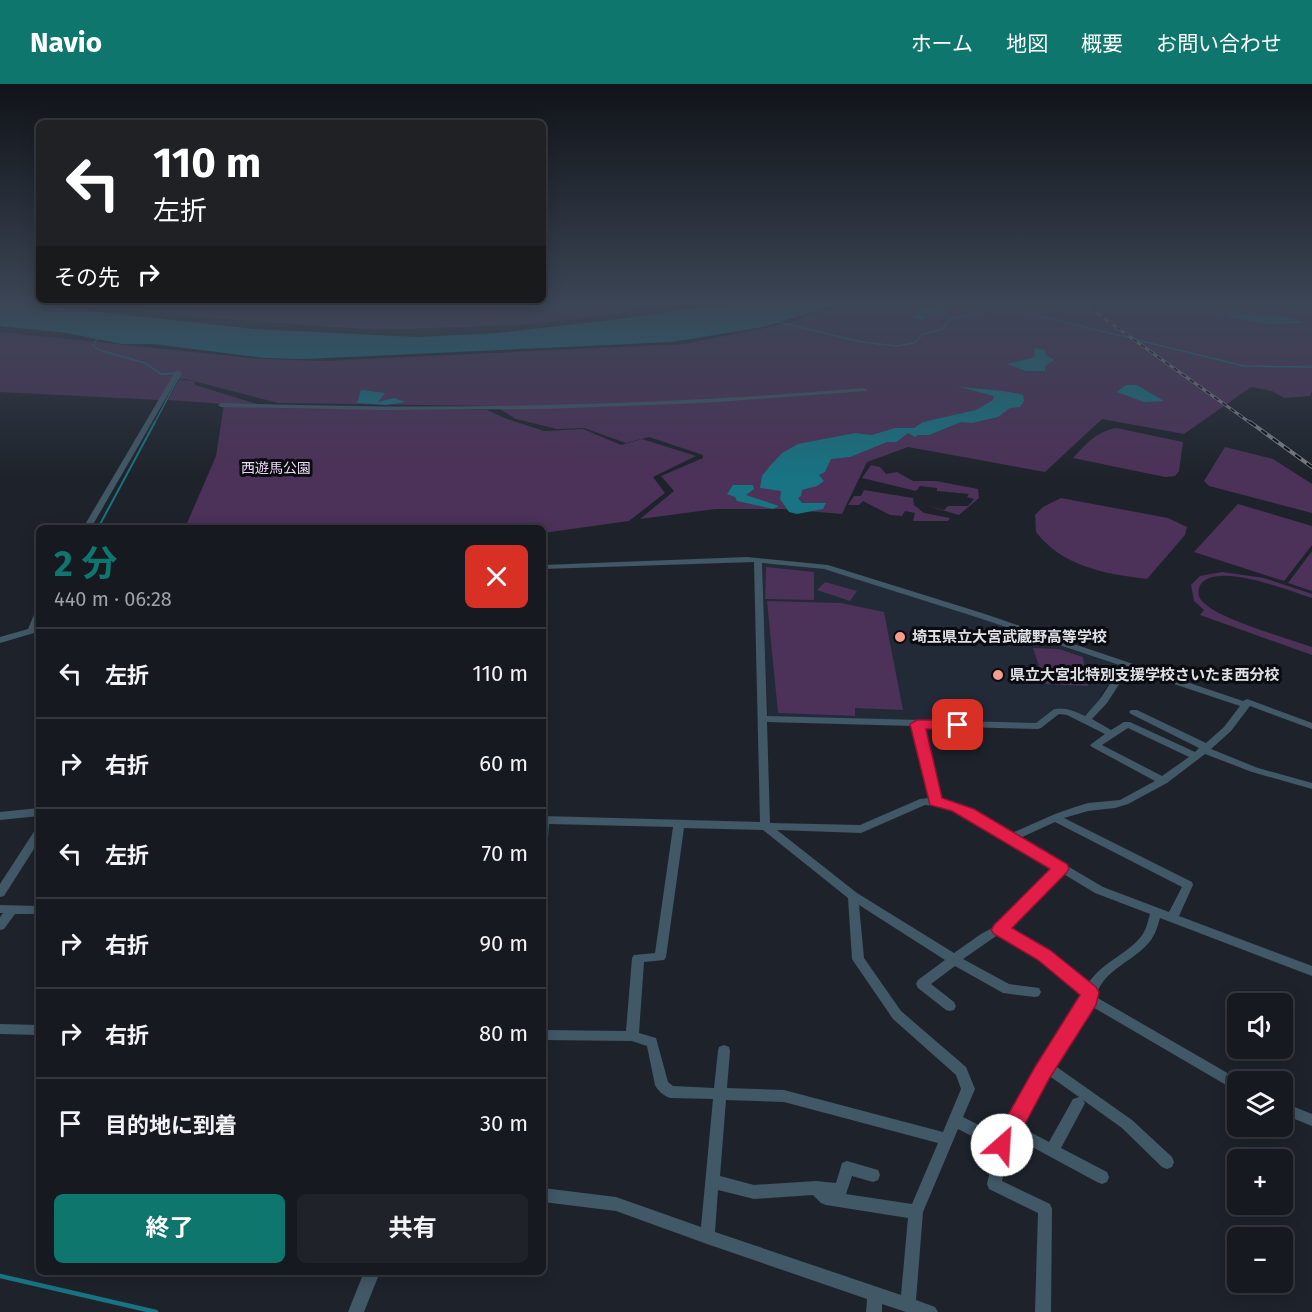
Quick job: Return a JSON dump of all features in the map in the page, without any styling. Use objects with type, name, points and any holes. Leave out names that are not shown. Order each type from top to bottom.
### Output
[{"type":"street","points":[[89,525],[178,372]]},
{"type":"street","points":[[221,405],[418,409],[544,407],[684,403],[864,390]]},
{"type":"street","points":[[546,567],[735,559],[825,567],[979,615],[1246,705]]},
{"type":"street","points":[[758,561],[765,826],[853,896],[955,959],[1007,989],[1035,992]]},
{"type":"street","points":[[0,640],[31,631],[36,619]]},
{"type":"street","points":[[1086,720],[1103,706],[1110,687],[1127,666]]},
{"type":"street","points":[[1011,838],[1086,807],[1123,803],[1164,781],[1201,751],[1245,710],[1247,702],[1312,726]]},
{"type":"street","points":[[762,719],[1038,726],[1057,711],[1069,712],[1112,734]]},
{"type":"street","points":[[1134,712],[1201,751]]},
{"type":"street","points":[[917,724],[936,802]]},
{"type":"street","points":[[1164,781],[1095,745],[1127,724],[1255,770],[1312,786]]},
{"type":"street","points":[[546,820],[861,829],[924,801],[936,802],[957,807],[1099,890],[1312,971]]},
{"type":"street","points":[[0,816],[36,812]]},
{"type":"street","points":[[1057,819],[1188,885],[1172,918]]},
{"type":"street","points":[[632,1036],[638,958],[660,957],[679,825]]},
{"type":"street","points":[[0,893],[36,838]]},
{"type":"street","points":[[1000,930],[1061,868]]},
{"type":"street","points":[[853,896],[858,959],[897,1016],[961,1071],[968,1089],[916,1212],[908,1305]]},
{"type":"street","points":[[0,926],[5,909],[36,910]]},
{"type":"street","points":[[1043,1312],[1046,1209],[994,1184],[1002,1145],[1046,1066],[1100,978],[1146,938],[1156,912]]},
{"type":"street","points":[[950,1006],[922,984],[992,930],[1000,930],[1044,955],[1090,996],[1227,1078]]},
{"type":"street","points":[[0,1029],[36,1030]]},
{"type":"street","points":[[546,1035],[632,1036],[652,1042],[662,1085],[670,1092],[784,1096],[947,1139]]},
{"type":"street","points":[[707,1238],[724,1051]]},
{"type":"street","points":[[1046,1066],[1128,1124],[1167,1162]]},
{"type":"street","points":[[1052,1150],[1078,1103]]},
{"type":"street","points":[[1293,1112],[1312,1120]]},
{"type":"street","points":[[955,1120],[1002,1145]]},
{"type":"street","points":[[1010,1128],[1102,1177]]},
{"type":"street","points":[[712,1181],[754,1192],[816,1188],[841,1190],[847,1168],[873,1175]]},
{"type":"street","points":[[816,1188],[826,1198],[916,1212]]},
{"type":"street","points":[[546,1195],[616,1204],[707,1238],[930,1312]]},
{"type":"street","points":[[356,1312],[371,1275]]},
{"type":"street","points":[[874,1312],[875,1294]]},
{"type":"shaded area","name":"埼玉県立大宮武蔵野高等学校","points":[[761,564],[829,570],[949,607],[1123,667],[1100,695],[1102,700],[1084,716],[1067,709],[1054,708],[1036,725],[771,717],[768,716]]},
{"type":"green space","points":[[0,361],[1312,361],[1310,396],[1284,398],[1272,391],[1251,387],[1184,434],[1102,419],[1045,472],[908,447],[867,462],[842,514],[782,509],[715,509],[640,519],[674,491],[661,476],[703,458],[703,455],[649,437],[626,443],[584,428],[557,429],[516,419],[495,406],[278,403],[186,379],[172,380],[160,400],[0,392]]},
{"type":"green space","name":"西遊馬公園","points":[[179,380],[194,381],[195,385],[270,408],[487,410],[544,431],[583,429],[621,445],[642,439],[696,456],[653,477],[665,493],[629,521],[546,533],[546,525],[186,525],[216,456],[224,404],[168,400]]},
{"type":"green space","points":[[1116,428],[1183,442],[1179,471],[1175,476],[1165,477],[1073,458],[1097,435]]},
{"type":"green space","points":[[1225,447],[1273,459],[1312,484],[1312,513],[1209,486],[1204,481]]},
{"type":"green space","points":[[871,465],[880,467],[886,474],[897,472],[913,481],[936,481],[978,489],[979,498],[959,515],[925,505],[944,510],[948,506],[968,506],[974,499],[967,497],[969,494],[937,491],[937,488],[920,486],[916,491],[862,478]]},
{"type":"green space","points":[[864,490],[913,498],[914,505],[924,513],[950,518],[948,521],[913,521],[915,513],[905,511],[902,516],[890,515],[863,501],[859,505],[848,505],[854,496],[861,496]]},
{"type":"green space","points":[[1061,498],[1168,518],[1187,527],[1185,535],[1147,579],[1086,567],[1059,553],[1036,532],[1035,515],[1043,507]]},
{"type":"green space","points":[[1238,504],[1312,526],[1312,545],[1284,581],[1194,552]]},
{"type":"green space","points":[[1312,551],[1312,591],[1288,583]]},
{"type":"green space","points":[[766,567],[814,572],[814,600],[765,599]]},
{"type":"green space","points":[[1222,572],[1264,578],[1312,594],[1312,598],[1271,584],[1234,576],[1218,576],[1206,580],[1198,591],[1201,599],[1210,608],[1222,615],[1312,647],[1312,655],[1200,615],[1204,610],[1194,601],[1191,585],[1200,576]]},
{"type":"green space","points":[[825,582],[857,591],[850,601],[817,590]]},
{"type":"green space","points":[[767,601],[841,603],[884,612],[903,710],[855,708],[855,716],[778,713]]},
{"type":"green space","points":[[1033,648],[1059,649],[1083,657],[1088,686],[1045,684]]},
{"type":"water","points":[[1018,361],[1052,361],[1045,366],[1045,371],[1026,371],[1007,364]]},
{"type":"water","points":[[1126,385],[1137,385],[1164,401],[1144,402],[1117,392]]},
{"type":"water","points":[[956,386],[1014,393],[1023,395],[1024,401],[1020,407],[1010,408],[998,417],[972,423],[961,422],[929,435],[915,437],[908,433],[896,442],[887,442],[850,457],[831,459],[825,472],[819,475],[824,481],[817,486],[802,490],[798,498],[802,503],[826,503],[823,509],[797,514],[789,512],[780,499],[781,491],[760,488],[762,476],[770,466],[782,453],[798,444],[855,433],[872,435],[895,428],[914,428],[923,422],[976,410],[993,400],[994,396]]},
{"type":"water","points":[[361,390],[385,393],[378,402],[394,398],[406,402],[386,405],[357,403]]},
{"type":"water","points":[[733,485],[753,485],[754,489],[746,495],[779,506],[773,509],[737,501],[735,497],[727,494]]},
{"type":"waterway","points":[[139,361],[161,374],[181,373],[154,424]]},
{"type":"waterway","points":[[1225,361],[1244,366],[1312,367]]},
{"type":"waterway","points":[[100,525],[155,422]]},
{"type":"waterway","points":[[0,1276],[156,1312]]},
{"type":"railway","points":[[1164,361],[1252,424]]},
{"type":"railway","points":[[1250,422],[1312,467]]},
{"type":"place","name":"埼玉県立大宮武蔵野高等学校","points":[[900,637]]},
{"type":"place","name":"県立大宮北特別支援学校さいたま西分校","points":[[998,675]]},
{"type":"route","points":[[958,725],[917,724],[936,802],[957,807],[969,813],[1061,868],[1000,930],[1044,955],[1090,992],[1089,999],[1042,1073],[1002,1145]]}]
